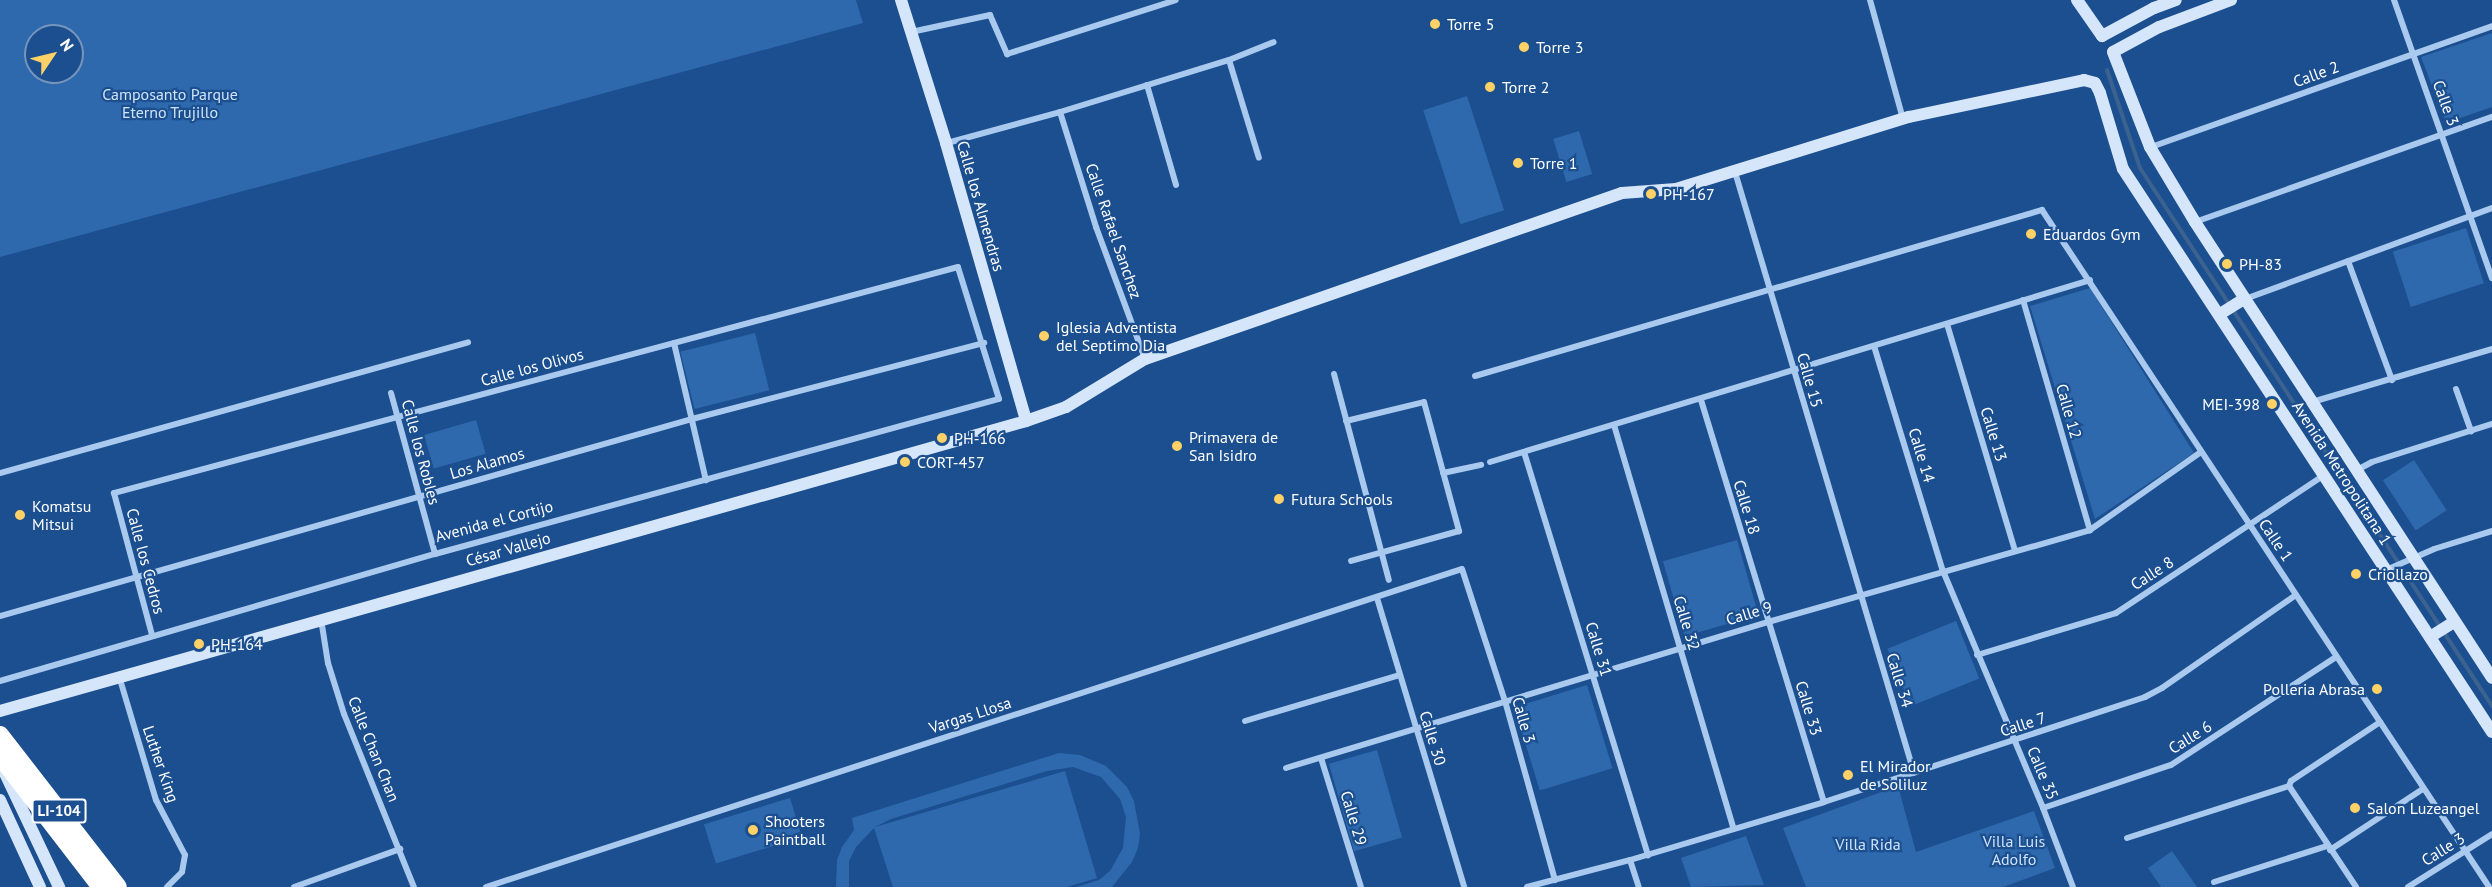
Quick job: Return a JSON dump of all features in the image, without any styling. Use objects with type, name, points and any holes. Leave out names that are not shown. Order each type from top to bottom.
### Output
[{"type":"highway","name":"LI-104","points":[[0,735],[118,887]]},
{"type":"highway","name":"LI-104","points":[[0,756],[100,887]]},
{"type":"street","name":"Calle los Almendras","points":[[901,0],[946,143],[1026,421]]},
{"type":"street","points":[[911,32],[990,15],[1007,54],[1176,0]]},
{"type":"street","points":[[1870,0],[1903,119]]},
{"type":"street","name":"Avenida Metropolitana 1","points":[[2077,0],[2114,52],[2150,147],[2194,222],[2452,624],[2492,678]]},
{"type":"street","points":[[2102,36],[2154,8],[2176,0]]},
{"type":"street","points":[[2114,52],[2159,27],[2231,0]]},
{"type":"street","name":"Calle 3","points":[[2394,0],[2492,278]]},
{"type":"street","name":"Calle 2","points":[[2150,147],[2492,26]]},
{"type":"street","points":[[946,143],[1060,112],[1229,60],[1274,42]]},
{"type":"street","points":[[1229,60],[1259,158]]},
{"type":"street","name":"Avenida Metropolitana 1","points":[[1903,119],[2084,80],[2095,83],[2123,169],[2223,313],[2323,476],[2389,568],[2492,732]]},
{"type":"street","points":[[1147,85],[1176,185]]},
{"type":"street","name":"Calle Rafael Sanchez","points":[[1060,112],[1096,227],[1144,359]]},
{"type":"street","points":[[2194,222],[2492,117]]},
{"type":"street","name":"César Vallejo","points":[[0,711],[118,675],[1026,421],[1066,407],[1144,359],[1622,193],[1676,189],[1903,119]]},
{"type":"street","name":"Calle 15","points":[[1735,172],[1859,595]]},
{"type":"street","points":[[2223,313],[2242,300],[2492,208]]},
{"type":"street","name":"Calle 1","points":[[1771,290],[2040,209],[2045,211],[2201,452],[2489,887]]},
{"type":"street","points":[[2348,261],[2392,380]]},
{"type":"street","name":"Calle los Olivos","points":[[114,494],[958,267],[984,343]]},
{"type":"street","points":[[1490,462],[1701,400],[2090,280]]},
{"type":"street","points":[[1475,376],[1771,290]]},
{"type":"street","name":"Calle 12","points":[[2023,300],[2090,530]]},
{"type":"street","name":"Calle 13","points":[[1947,324],[2015,551]]},
{"type":"street","points":[[0,473],[468,342]]},
{"type":"street","points":[[674,343],[706,480]]},
{"type":"street","name":"Avenida el Cortijo","points":[[0,681],[435,554],[999,399],[984,343]]},
{"type":"street","name":"Los Alamos","points":[[0,616],[692,419],[984,343]]},
{"type":"street","name":"Calle 14","points":[[1874,346],[1943,572]]},
{"type":"street","points":[[2311,402],[2492,349]]},
{"type":"street","points":[[1334,374],[1389,580]]},
{"type":"street","points":[[2456,389],[2471,430]]},
{"type":"street","name":"Calle los Robles","points":[[391,393],[435,554]]},
{"type":"street","name":"Calle 18","points":[[1701,400],[1768,622]]},
{"type":"street","points":[[1347,421],[1424,402],[1459,531],[1351,561]]},
{"type":"street","points":[[2355,471],[2372,462],[2492,424]]},
{"type":"street","name":"Calle 32","points":[[1614,425],[1734,829]]},
{"type":"street","name":"Calle 31","points":[[1524,452],[1648,855]]},
{"type":"street","name":"Calle 9","points":[[1287,768],[1592,674],[2090,530],[2201,452]]},
{"type":"street","points":[[1443,473],[1481,465]]},
{"type":"street","name":"Calle 8","points":[[1977,655],[2116,613],[2323,476]]},
{"type":"street","name":"Calle los Cedros","points":[[114,494],[152,635]]},
{"type":"street","points":[[2389,568],[2409,558],[2492,531]]},
{"type":"street","name":"Calle 3","points":[[1462,569],[1505,701],[1555,879]]},
{"type":"street","name":"Vargas Llosa","points":[[486,887],[1462,569]]},
{"type":"street","name":"Calle 35","points":[[1943,572],[2015,740],[2073,887]]},
{"type":"street","name":"Calle 34","points":[[1859,595],[1914,773]]},
{"type":"street","name":"Calle 7","points":[[1527,887],[1648,855],[1824,802],[2154,693],[2296,595]]},
{"type":"street","name":"Calle 30","points":[[1377,598],[1464,887]]},
{"type":"street","name":"Calle Chan Chan","points":[[321,618],[328,663],[344,714],[414,887]]},
{"type":"street","name":"Calle 33","points":[[1768,622],[1824,802]]},
{"type":"street","points":[[2433,636],[2452,624]]},
{"type":"street","name":"Calle 6","points":[[2043,808],[2171,765],[2336,657]]},
{"type":"street","name":"Luther King","points":[[118,675],[156,800],[185,855],[182,872],[167,887]]},
{"type":"street","points":[[1245,721],[1400,675]]},
{"type":"street","points":[[2127,838],[2289,786],[2291,781],[2380,722]]},
{"type":"street","name":"Calle 29","points":[[1321,758],[1360,887]]},
{"type":"street","points":[[0,762],[59,887]]},
{"type":"street","points":[[2289,786],[2356,887]]},
{"type":"street","points":[[2214,882],[2329,848],[2423,789]]},
{"type":"street","points":[[0,800],[40,887]]},
{"type":"street","name":"Calle 3","points":[[2408,887],[2492,834]]},
{"type":"street","points":[[294,887],[400,849]]},
{"type":"street","points":[[1630,860],[1639,887]]},
{"type":"green space","name":"Camposanto Parque Eterno Trujillo","points":[[0,0],[856,0],[863,23],[0,257]]},
{"type":"green space","points":[[2492,33],[2492,107],[2446,123],[2421,57]]},
{"type":"green space","points":[[1467,96],[1504,210],[1460,224],[1423,110]]},
{"type":"green space","points":[[1579,131],[1592,174],[1566,182],[1553,139]]},
{"type":"green space","points":[[2466,228],[2484,283],[2411,307],[2393,252]]},
{"type":"green space","points":[[2090,288],[2194,453],[2095,519],[2030,306]]},
{"type":"green space","points":[[755,333],[769,390],[695,409],[680,352]]},
{"type":"green space","points":[[476,420],[486,454],[434,469],[424,435]]},
{"type":"green space","points":[[2414,460],[2447,510],[2416,530],[2383,480]]},
{"type":"green space","points":[[1737,540],[1758,615],[1684,636],[1663,561]]},
{"type":"green space","points":[[1956,621],[1979,678],[1911,706],[1887,649]]},
{"type":"green space","points":[[1587,685],[1612,768],[1540,790],[1514,707]]},
{"type":"green space","points":[[1377,750],[1402,837],[1354,851],[1329,764]]},
{"type":"green space","points":[[1059,753],[1080,755],[1106,766],[1127,787],[1134,801],[1140,834],[1138,848],[1132,862],[1112,887],[1076,887],[1099,880],[1110,871],[1123,848],[1126,817],[1120,799],[1101,777],[1073,767],[1047,771],[891,819],[875,827],[1065,771],[1097,878],[1067,887],[893,887],[874,828],[856,847],[849,861],[849,887],[836,887],[837,860],[842,847],[854,830],[852,818]]},
{"type":"green space","points":[[1898,786],[1916,852],[2034,811],[2055,868],[2003,887],[1806,887],[1783,828]]},
{"type":"green space","name":"Shooters Paintball","points":[[790,798],[802,837],[716,864],[704,824]]},
{"type":"green space","points":[[1746,836],[1764,885],[1691,887],[1681,858]]},
{"type":"green space","points":[[2172,851],[2197,887],[2161,887],[2148,868]]},
{"type":"waterway","points":[[2107,70],[2140,168],[2492,706]]},
{"type":"place","name":"Torre 5","points":[[1435,24]]},
{"type":"place","name":"Torre 3","points":[[1524,47]]},
{"type":"place","name":"Torre 2","points":[[1490,87]]},
{"type":"place","name":"Torre 1","points":[[1518,163]]},
{"type":"place","name":"PH-167","points":[[1651,194]]},
{"type":"place","name":"Eduardos Gym","points":[[2031,234]]},
{"type":"place","name":"PH-83","points":[[2227,264]]},
{"type":"place","name":"Iglesia Adventista del Septimo Dia","points":[[1044,336]]},
{"type":"place","name":"MEI-398","points":[[2272,404]]},
{"type":"place","name":"PH-166","points":[[942,438]]},
{"type":"place","name":"Primavera de San Isidro","points":[[1177,446]]},
{"type":"place","name":"CORT-457","points":[[905,462]]},
{"type":"place","name":"Futura Schools","points":[[1279,499]]},
{"type":"place","name":"Komatsu Mitsui","points":[[20,515]]},
{"type":"place","name":"Criollazo","points":[[2356,574]]},
{"type":"place","name":"PH-164","points":[[199,644]]},
{"type":"place","name":"Polleria Abrasa","points":[[2377,689]]},
{"type":"place","name":"El Mirador de Soliluz","points":[[1848,775]]},
{"type":"place","name":"Salon Luzeangel","points":[[2355,808]]},
{"type":"place","name":"Shooters Paintball","points":[[753,830]]},
{"type":"park label","name":"Villa Rida","points":[[1868,844]]},
{"type":"park label","name":"Villa Luis Adolfo","points":[[2014,850]]}]
